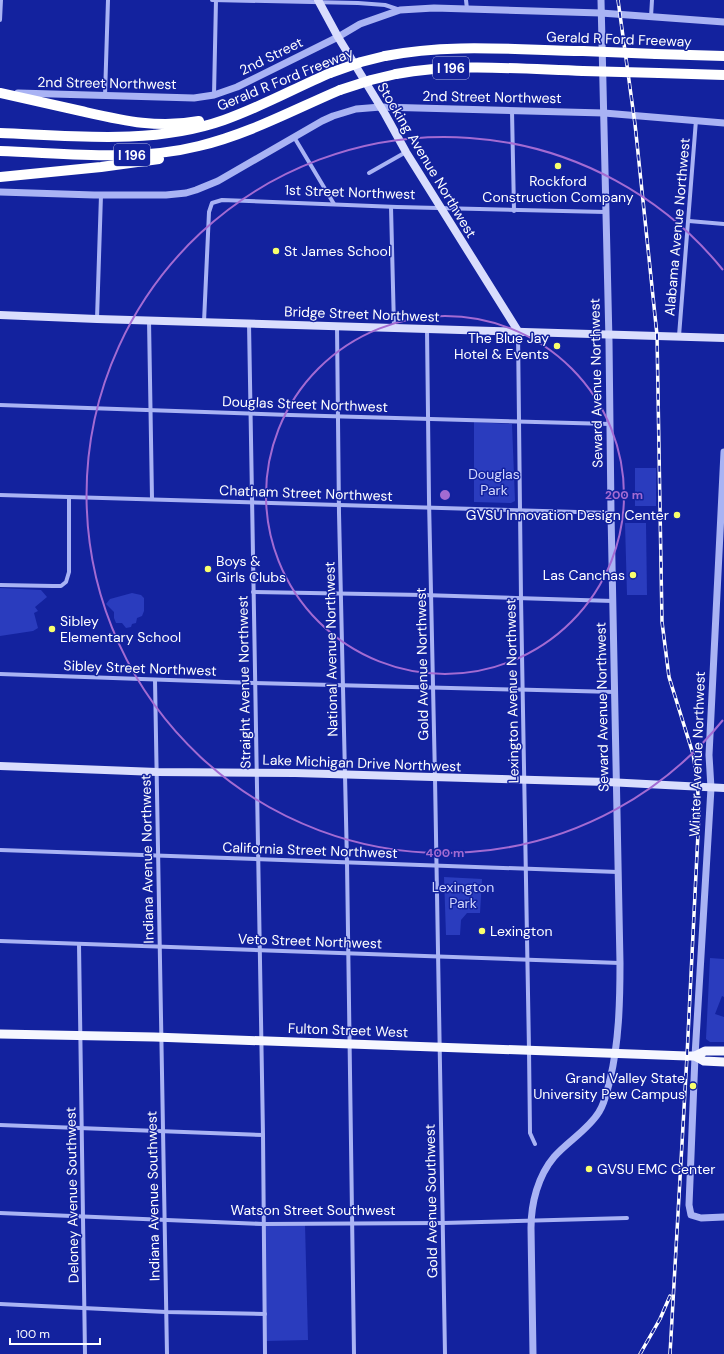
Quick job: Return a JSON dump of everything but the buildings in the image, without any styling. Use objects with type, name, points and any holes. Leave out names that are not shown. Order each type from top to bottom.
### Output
[{"type":"highway","name":"Gerald R Ford Freeway","points":[[0,133],[73,136],[154,135],[200,127],[249,110],[330,73],[361,62],[414,51],[452,48],[724,56]]},
{"type":"highway","name":"I 196","points":[[0,151],[119,155],[171,152],[228,138],[260,126],[340,90],[396,74],[428,69],[456,67],[724,75]]},
{"type":"highway","points":[[0,93],[144,124],[179,124],[249,110]]},
{"type":"highway","points":[[0,177],[101,168],[184,154],[214,148],[242,139],[256,133],[260,126]]},
{"type":"main road","name":"Stocking Avenue Northwest","points":[[318,1],[440,209],[518,332]]},
{"type":"main road","name":"Bridge Street Northwest","points":[[0,315],[724,338]]},
{"type":"main road","name":"Lake Michigan Drive Northwest","points":[[0,766],[157,772],[616,782],[724,788]]},
{"type":"main road","name":"Fulton Street West","points":[[0,1034],[261,1041],[695,1056],[704,1061],[724,1062]]},
{"type":"main road","name":"Fulton Street West","points":[[695,1056],[705,1051],[724,1051]]},
{"type":"street","points":[[0,20],[1,0]]},
{"type":"street","points":[[105,96],[108,0]]},
{"type":"street","points":[[212,0],[358,1],[385,5],[400,10]]},
{"type":"street","points":[[214,95],[216,0]]},
{"type":"street","points":[[466,0],[466,9]]},
{"type":"street","name":"Seward Avenue Northwest","points":[[533,1354],[531,1220],[535,1195],[542,1174],[554,1157],[584,1129],[599,1112],[607,1092],[615,1054],[620,1012],[609,334],[601,0]]},
{"type":"street","points":[[651,17],[652,0]]},
{"type":"street","points":[[338,37],[360,24],[400,10],[434,8],[601,13],[724,22]]},
{"type":"street","name":"2nd Street","points":[[214,95],[237,87],[338,37]]},
{"type":"street","name":"2nd Street Northwest","points":[[0,93],[194,98],[214,95]]},
{"type":"street","name":"2nd Street Northwest","points":[[101,195],[176,194],[206,187],[322,121],[342,112],[356,109],[381,108],[604,113],[724,123]]},
{"type":"street","points":[[512,111],[514,211]]},
{"type":"street","name":"Alabama Avenue Northwest","points":[[679,336],[696,120]]},
{"type":"street","points":[[294,137],[334,204]]},
{"type":"street","points":[[369,172],[406,152]]},
{"type":"street","points":[[0,192],[101,195],[97,319]]},
{"type":"street","name":"1st Street Northwest","points":[[204,322],[209,212],[212,203],[222,200],[440,209],[606,212]]},
{"type":"street","points":[[391,207],[394,327]]},
{"type":"street","points":[[688,221],[724,224]]},
{"type":"street","points":[[149,320],[152,499]]},
{"type":"street","name":"Straight Avenue Northwest","points":[[249,323],[257,859],[263,1135],[265,1354]]},
{"type":"street","name":"National Avenue Northwest","points":[[337,326],[339,505],[349,953],[354,1354]]},
{"type":"street","name":"Gold Avenue Northwest","points":[[427,328],[439,1048]]},
{"type":"street","name":"Lexington Avenue Northwest","points":[[518,332],[524,780],[530,1050],[530,1133],[535,1144]]},
{"type":"street","name":"Douglas Street Northwest","points":[[0,405],[250,414],[610,424]]},
{"type":"street","name":"Winter Avenue Northwest","points":[[724,452],[722,533],[709,755],[711,788],[695,1056],[689,1205],[691,1215],[697,1218],[724,1217]]},
{"type":"street","name":"Chatham Street Northwest","points":[[0,495],[611,512]]},
{"type":"street","points":[[0,585],[64,585],[68,579],[69,572],[69,497]]},
{"type":"street","points":[[253,592],[613,601]]},
{"type":"street","name":"Sibley Street Northwest","points":[[0,674],[254,683],[615,692]]},
{"type":"street","name":"Indiana Avenue Northwest","points":[[156,680],[161,1038]]},
{"type":"street","name":"California Street Northwest","points":[[0,850],[618,872]]},
{"type":"street","name":"Veto Street Northwest","points":[[0,941],[620,963]]},
{"type":"street","name":"Deloney Avenue Southwest","points":[[79,944],[85,1354]]},
{"type":"street","name":"Indiana Avenue Southwest","points":[[161,1038],[167,1354]]},
{"type":"street","name":"Gold Avenue Southwest","points":[[439,1048],[445,1354]]},
{"type":"street","points":[[0,1125],[263,1135]]},
{"type":"street","name":"Watson Street Southwest","points":[[0,1213],[263,1224],[443,1223],[627,1218]]},
{"type":"street","points":[[0,1304],[166,1312],[265,1314]]},
{"type":"green space","name":"Douglas Park","points":[[474,422],[512,424],[515,501],[511,503],[474,502]]},
{"type":"green space","points":[[635,468],[656,468],[656,506],[635,506]]},
{"type":"green space","points":[[625,523],[646,523],[647,595],[627,595]]},
{"type":"green space","points":[[0,588],[41,590],[47,597],[35,607],[38,611],[34,613],[38,628],[33,631],[0,636]]},
{"type":"green space","points":[[132,593],[141,595],[144,598],[144,611],[142,616],[137,618],[136,623],[132,624],[131,627],[126,628],[122,623],[116,623],[114,612],[106,604],[110,599]]},
{"type":"green space","name":"Lexington Park","points":[[444,877],[482,879],[480,913],[467,913],[461,920],[460,935],[446,935]]},
{"type":"green space","points":[[710,958],[724,959],[724,997],[722,996],[715,1014],[724,1017],[724,1042],[710,1042],[706,1039]]},
{"type":"green space","points":[[263,1224],[305,1224],[308,1340],[265,1341]]},
{"type":"railway","points":[[618,0],[635,124],[657,335],[662,622],[669,677],[693,754],[697,778],[699,813],[670,1354]]},
{"type":"railway","points":[[640,1354],[660,1319],[670,1296]]},
{"type":"place","name":"Rockford Construction Company","points":[[558,166]]},
{"type":"place","name":"St James School","points":[[276,251]]},
{"type":"place","name":"The Blue Jay Hotel & Events","points":[[557,346]]},
{"type":"place","name":"GVSU Innovation Design Center","points":[[677,515]]},
{"type":"place","name":"Boys & Girls Clubs","points":[[208,569]]},
{"type":"place","name":"Las Canchas","points":[[633,575]]},
{"type":"place","name":"Sibley Elementary School","points":[[52,629]]},
{"type":"place","name":"Lexington","points":[[482,931]]},
{"type":"place","name":"Grand Valley State University Pew Campus","points":[[693,1086]]},
{"type":"place","name":"GVSU EMC Center","points":[[589,1169]]}]
